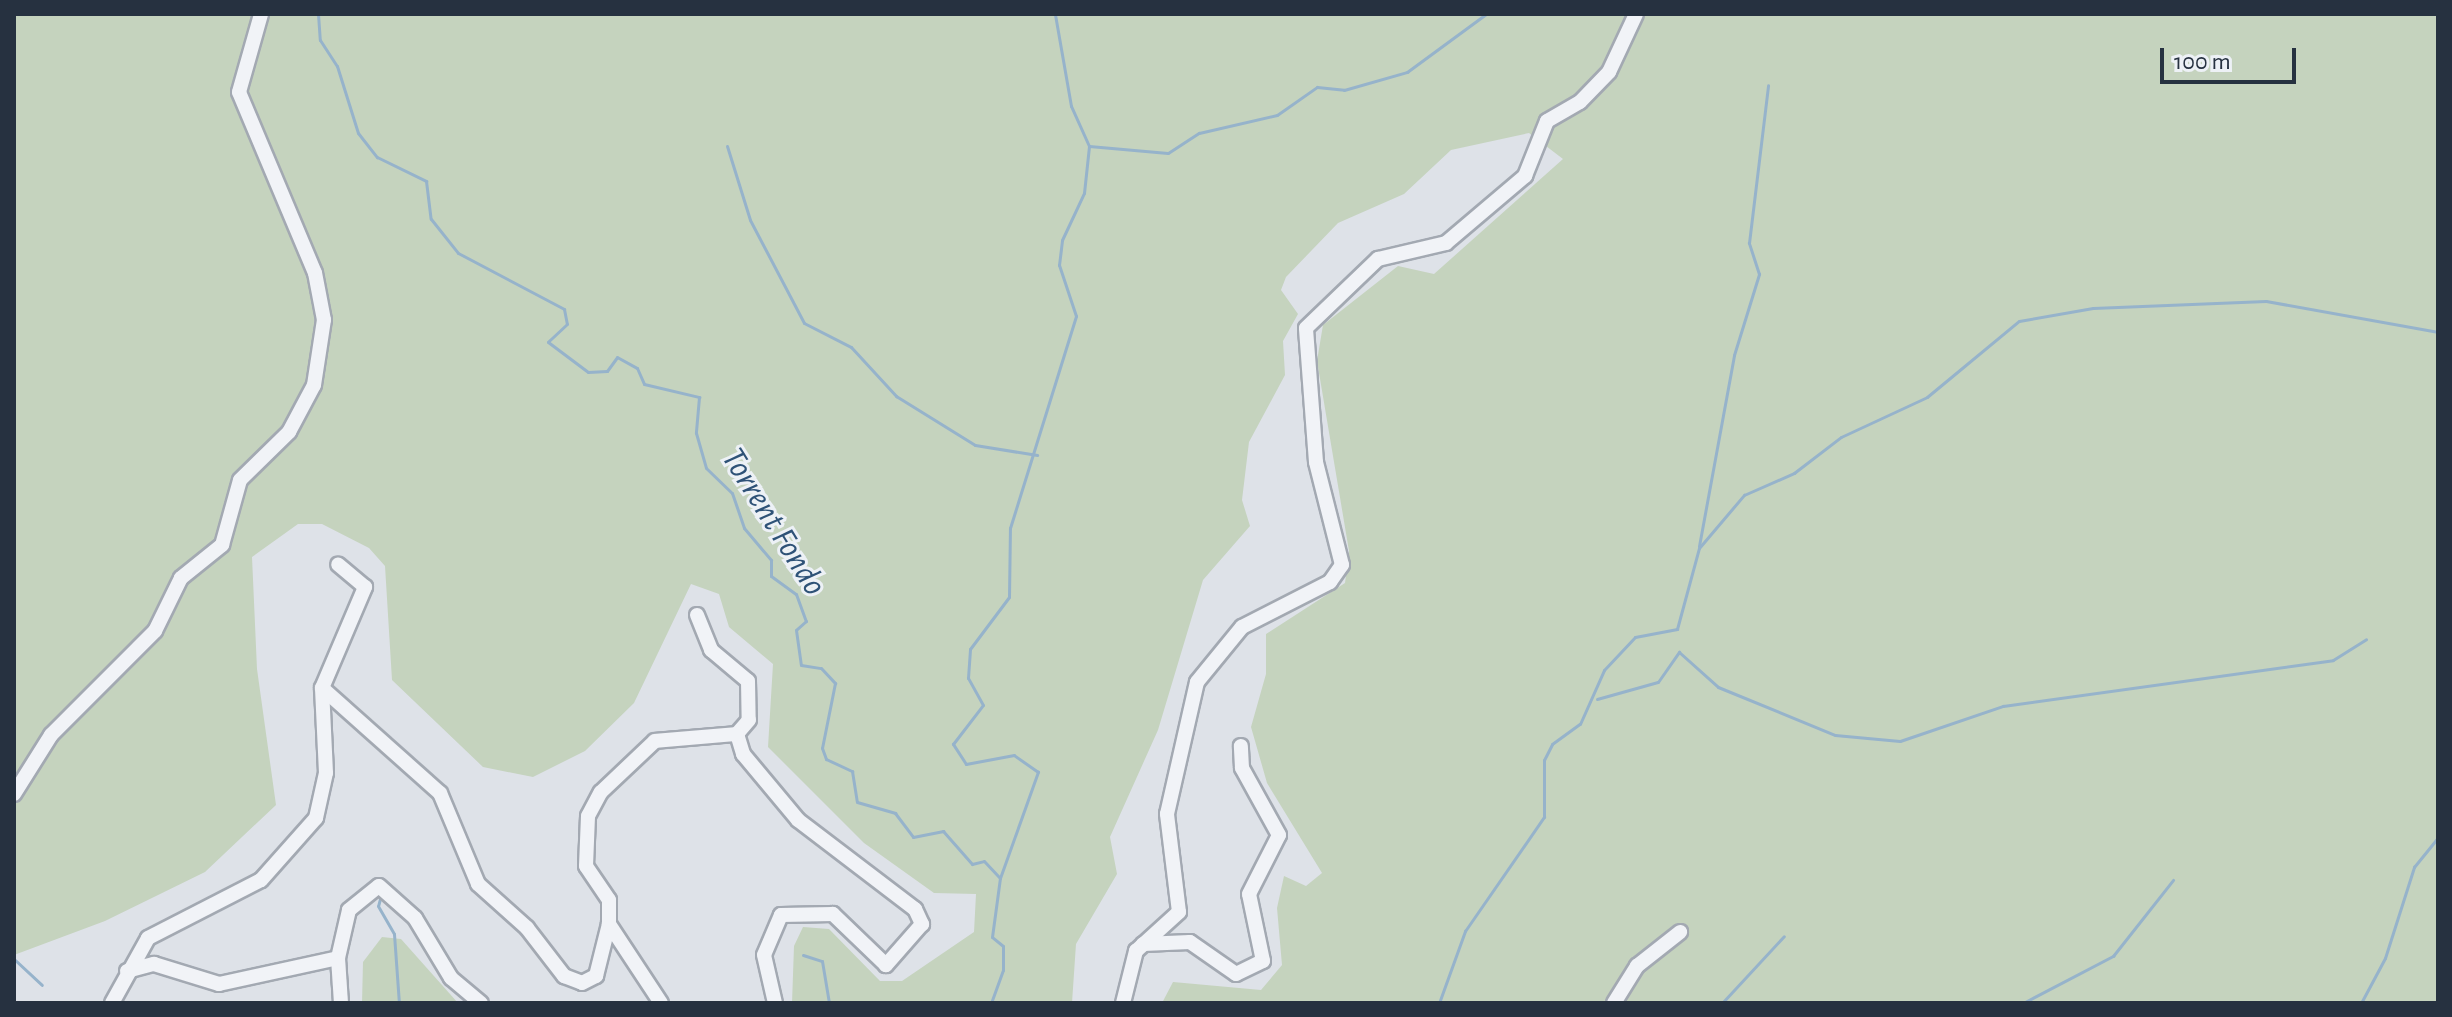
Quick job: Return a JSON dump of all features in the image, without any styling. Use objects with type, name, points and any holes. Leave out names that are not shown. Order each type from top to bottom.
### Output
[{"type":"street","points":[[14,794],[51,735],[155,631],[181,578],[222,545],[240,480],[289,432],[314,385],[324,320],[318,284],[293,206],[239,92],[261,14]]},
{"type":"street","points":[[1123,1003],[1127,971],[1143,944],[1179,912],[1167,814],[1197,682],[1242,627],[1330,582],[1342,565],[1316,462],[1306,328],[1378,259],[1446,243],[1525,176],[1547,121],[1580,102],[1609,72],[1636,14]]},
{"type":"street","points":[[112,1003],[127,971],[152,934],[261,880],[312,825],[326,773],[322,688],[365,587],[338,564]]},
{"type":"street","points":[[322,688],[440,793],[478,884],[527,928],[564,976],[582,983],[596,976],[609,924],[609,900],[584,860],[596,799],[655,741],[737,734],[749,720],[748,681],[703,639],[697,615]]},
{"type":"street","points":[[737,734],[743,754],[798,820],[921,919],[914,942],[886,965],[833,914],[781,915],[764,955],[775,1003]]},
{"type":"street","points":[[1143,944],[1190,942],[1236,974],[1263,961],[1249,894],[1279,835],[1242,768],[1241,746]]},
{"type":"street","points":[[341,1003],[338,958],[353,904],[385,887],[422,928],[451,978],[481,1003]]},
{"type":"street","points":[[609,924],[661,1003]]},
{"type":"street","points":[[1614,1003],[1637,966],[1680,932]]},
{"type":"street","points":[[127,971],[160,965],[219,984],[338,958]]},
{"type":"green space","points":[[14,14],[2438,14],[2438,1003],[1162,1003],[1173,982],[1261,990],[1282,965],[1277,908],[1284,876],[1306,886],[1322,873],[1267,783],[1251,727],[1266,674],[1266,634],[1345,583],[1349,551],[1317,361],[1323,325],[1398,266],[1434,274],[1563,159],[1529,133],[1451,150],[1404,194],[1338,223],[1286,277],[1281,290],[1298,314],[1283,341],[1285,375],[1249,442],[1242,500],[1250,526],[1203,580],[1158,730],[1110,837],[1117,874],[1076,944],[1072,1003],[792,1003],[794,946],[803,927],[829,929],[880,981],[902,981],[974,932],[976,894],[934,893],[864,843],[768,747],[773,664],[729,627],[719,594],[691,584],[634,703],[585,751],[533,777],[483,767],[392,680],[385,566],[369,548],[322,524],[298,524],[252,557],[257,669],[276,805],[205,872],[105,921],[14,955]]},
{"type":"green space","points":[[382,937],[401,939],[458,1003],[362,1003],[363,962]]},
{"type":"waterway","name":"Torrent Fondo","points":[[318,14],[320,40],[337,66],[358,133],[377,157],[426,181],[431,219],[458,253],[564,309],[567,324],[548,342],[588,372],[607,371],[617,357],[637,368],[644,384],[699,397],[696,433],[706,468],[732,493],[744,528],[771,560],[771,576],[796,594],[806,621],[796,630],[801,665],[821,668],[835,683],[822,748],[826,759],[852,771],[857,802],[895,813],[913,837],[943,831],[972,864],[984,861],[1000,878]]},
{"type":"waterway","points":[[991,1003],[1003,970],[1003,946],[992,937],[1000,878],[1038,772],[1014,755],[966,764],[953,744],[983,705],[968,678],[970,649],[1009,597],[1010,528],[1076,316],[1059,265],[1062,240],[1084,193],[1089,146],[1071,106],[1055,14]]},
{"type":"waterway","points":[[1089,146],[1168,153],[1199,133],[1277,115],[1317,87],[1344,90],[1407,72],[1486,14]]},
{"type":"waterway","points":[[1699,546],[1734,355],[1759,274],[1749,243],[1768,85]]},
{"type":"waterway","points":[[727,146],[750,220],[804,323],[851,347],[896,396],[975,445],[1037,455]]},
{"type":"waterway","points":[[1439,1003],[1465,931],[1544,817],[1544,760],[1552,744],[1580,724],[1604,670],[1635,637],[1677,629],[1699,548],[1744,495],[1794,473],[1841,437],[1927,397],[2019,321],[2093,308],[2266,301],[2438,332]]},
{"type":"waterway","points":[[1597,699],[1658,682],[1679,652],[1718,687],[1835,735],[1900,741],[2003,706],[2333,660],[2366,639]]},
{"type":"waterway","points":[[2361,1003],[2385,958],[2414,867],[2438,837]]},
{"type":"waterway","points":[[2023,1003],[2113,956],[2173,880]]},
{"type":"waterway","points":[[381,895],[378,906],[394,934],[399,1003]]},
{"type":"waterway","points":[[1722,1003],[1784,936]]},
{"type":"waterway","points":[[803,955],[822,961],[829,1003]]},
{"type":"waterway","points":[[14,959],[42,985]]}]
